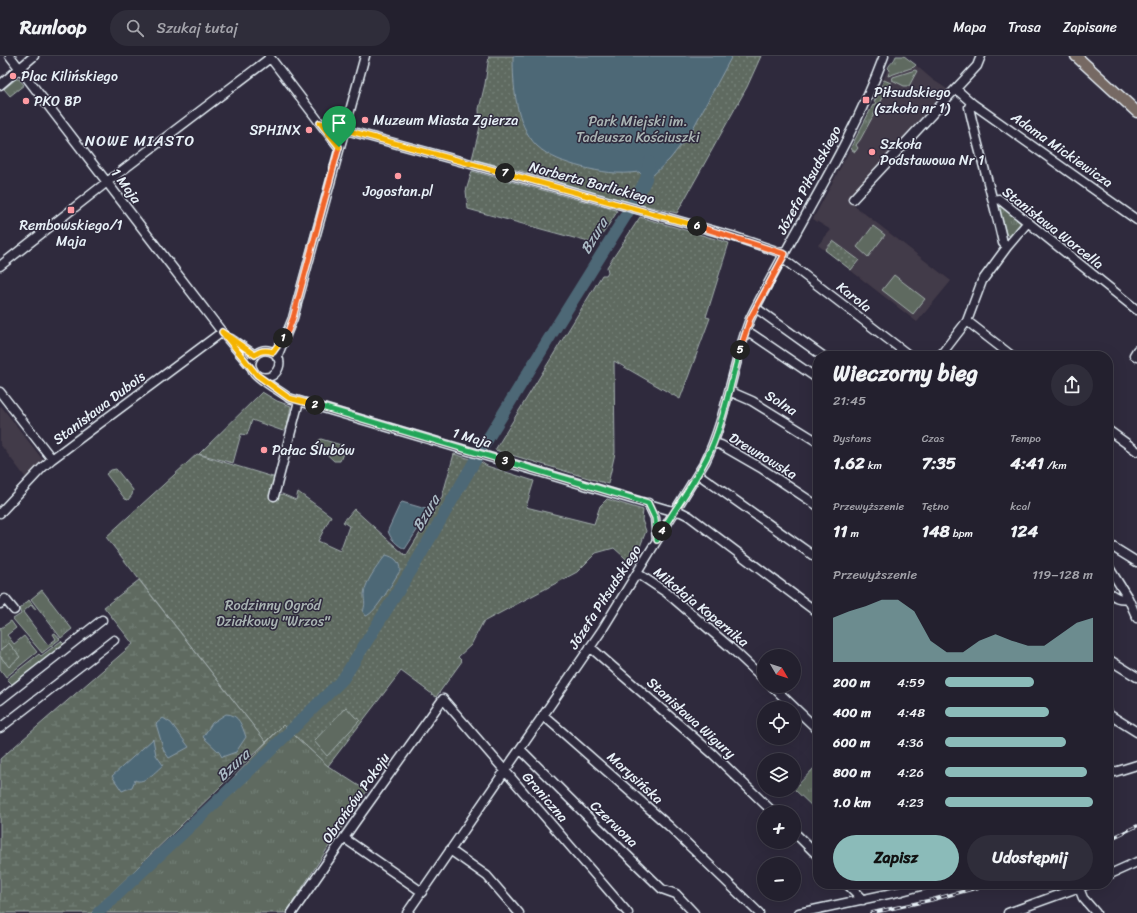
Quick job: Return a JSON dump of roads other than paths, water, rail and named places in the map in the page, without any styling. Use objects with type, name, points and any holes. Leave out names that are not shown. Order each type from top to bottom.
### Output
[{"type":"main road","points":[[1076,56],[1137,112]]},
{"type":"street","name":"1 Maja","points":[[10,56],[222,332],[252,368]]},
{"type":"street","points":[[0,85],[34,56]]},
{"type":"street","points":[[275,354],[288,331],[293,318],[365,56]]},
{"type":"street","name":"Józefa Piłsudskiego","points":[[407,913],[590,647],[637,574],[698,474],[714,443],[745,332],[756,308],[857,118],[884,56]]},
{"type":"street","points":[[853,199],[977,66],[981,56]]},
{"type":"street","points":[[0,266],[269,57],[339,147]]},
{"type":"street","name":"Adama Mickiewicza","points":[[956,89],[971,103],[1137,220]]},
{"type":"street","name":"Stanisława Worcella","points":[[971,103],[968,107],[993,200],[999,199],[1137,310]]},
{"type":"street","name":"Norberta Barlickiego","points":[[320,123],[732,236],[784,256]]},
{"type":"street","points":[[993,200],[1003,243],[1007,247]]},
{"type":"street","points":[[944,351],[967,321],[982,282],[1007,247],[1028,222]]},
{"type":"street","name":"Karola","points":[[784,256],[904,351]]},
{"type":"street","points":[[756,308],[816,351]]},
{"type":"street","points":[[967,321],[1006,351]]},
{"type":"street","name":"1 Maja","points":[[222,332],[255,355]]},
{"type":"street","name":"Stanisława Dubois","points":[[0,513],[42,468],[222,332]]},
{"type":"street","points":[[745,332],[752,334],[813,376]]},
{"type":"street","points":[[265,350],[275,354],[279,362],[279,368],[272,377],[261,378],[255,374],[252,368],[252,363],[255,355],[265,350]]},
{"type":"street","name":"1 Maja","points":[[272,377],[286,395]]},
{"type":"street","name":"1 Maja","points":[[261,378],[289,398],[681,512],[689,516],[813,609]]},
{"type":"street","name":"Solna","points":[[728,391],[752,401],[813,439]]},
{"type":"street","points":[[0,392],[52,460]]},
{"type":"street","points":[[274,496],[299,401]]},
{"type":"street","points":[[1113,434],[1137,451]]},
{"type":"street","name":"Drewnowska","points":[[714,443],[722,445],[761,468],[813,503]]},
{"type":"street","points":[[698,474],[813,555]]},
{"type":"street","points":[[648,503],[655,518],[657,540]]},
{"type":"street","points":[[1113,547],[1137,562]]},
{"type":"street","name":"Mikołaja Kopernika","points":[[637,574],[667,592],[757,672]]},
{"type":"street","points":[[1113,574],[1128,598],[1137,618]]},
{"type":"street","points":[[1113,595],[1117,598],[1128,598]]},
{"type":"street","points":[[0,604],[5,599],[14,610]]},
{"type":"street","points":[[0,700],[102,620]]},
{"type":"street","points":[[0,728],[114,640]]},
{"type":"street","name":"Stanisława Wigury","points":[[590,647],[713,754],[766,805]]},
{"type":"street","points":[[1113,662],[1137,677]]},
{"type":"street","points":[[779,693],[813,725]]},
{"type":"street","name":"Graniczna","points":[[443,699],[628,913]]},
{"type":"street","name":"Obrońców Pokoju","points":[[292,913],[443,699]]},
{"type":"street","name":"Marysińska","points":[[543,715],[627,788],[759,913]]},
{"type":"street","points":[[1113,717],[1137,732]]},
{"type":"street","name":"Czerwona","points":[[520,748],[662,889],[676,894],[694,913]]},
{"type":"street","points":[[1113,772],[1137,765]]},
{"type":"street","points":[[344,838],[422,892]]},
{"type":"street","points":[[801,839],[813,851]]},
{"type":"street","points":[[450,850],[487,876],[519,913]]},
{"type":"street","points":[[1113,873],[1137,862]]},
{"type":"street","points":[[852,889],[863,900]]},
{"type":"street","points":[[799,913],[908,889]]},
{"type":"street","points":[[1008,913],[1076,889]]},
{"type":"street","points":[[1080,889],[1084,898],[1096,913]]},
{"type":"water","name":"Park Miejski im. Tadeusza Kościuszki","points":[[513,56],[732,56],[691,132],[670,159],[650,178],[646,179],[639,172],[610,172],[575,165],[552,156],[537,146],[524,127],[520,116],[515,91]]},
{"type":"water","points":[[402,502],[426,509],[427,511],[423,521],[405,549],[394,541],[388,530]]},
{"type":"water","points":[[386,555],[396,560],[400,571],[375,609],[366,616],[363,612],[365,604],[364,592],[368,581]]},
{"type":"water","points":[[226,714],[237,718],[246,737],[236,752],[222,757],[219,752],[203,737],[212,723]]},
{"type":"water","points":[[163,718],[171,723],[189,747],[169,758],[164,751],[156,724]]},
{"type":"water","points":[[153,739],[156,755],[163,765],[146,779],[142,781],[135,780],[132,787],[122,791],[112,776]]},
{"type":"waterway","name":"Bzura","points":[[98,913],[266,755],[343,679],[414,566],[484,445],[636,199],[646,179],[649,162]]},
{"type":"railway","points":[[1113,838],[1137,826]]},
{"type":"railway","points":[[871,913],[972,889]]},
{"type":"place","name":"Plac Kilińskiego","points":[[13,76]]},
{"type":"place","name":"Piłsudskiego (szkoła nr 1)","points":[[866,100]]},
{"type":"place","name":"PKO BP","points":[[26,101]]},
{"type":"place","name":"Muzeum Miasta Zgierza","points":[[365,120]]},
{"type":"place","name":"SPHINX","points":[[309,130]]},
{"type":"place","name":"Szkoła Podstawowa Nr 1","points":[[872,152]]},
{"type":"place","name":"Jogostan.pl","points":[[398,176]]},
{"type":"place","name":"Rembowskiego/1 Maja","points":[[71,210]]},
{"type":"place","name":"Pałac Ślubów","points":[[264,450]]},
{"type":"district","name":"NOWE MIASTO","points":[[140,141]]},
{"type":"park label","name":"Rodzinny Ogród Działkowy \"Wrzos\"","points":[[273,614]]}]
